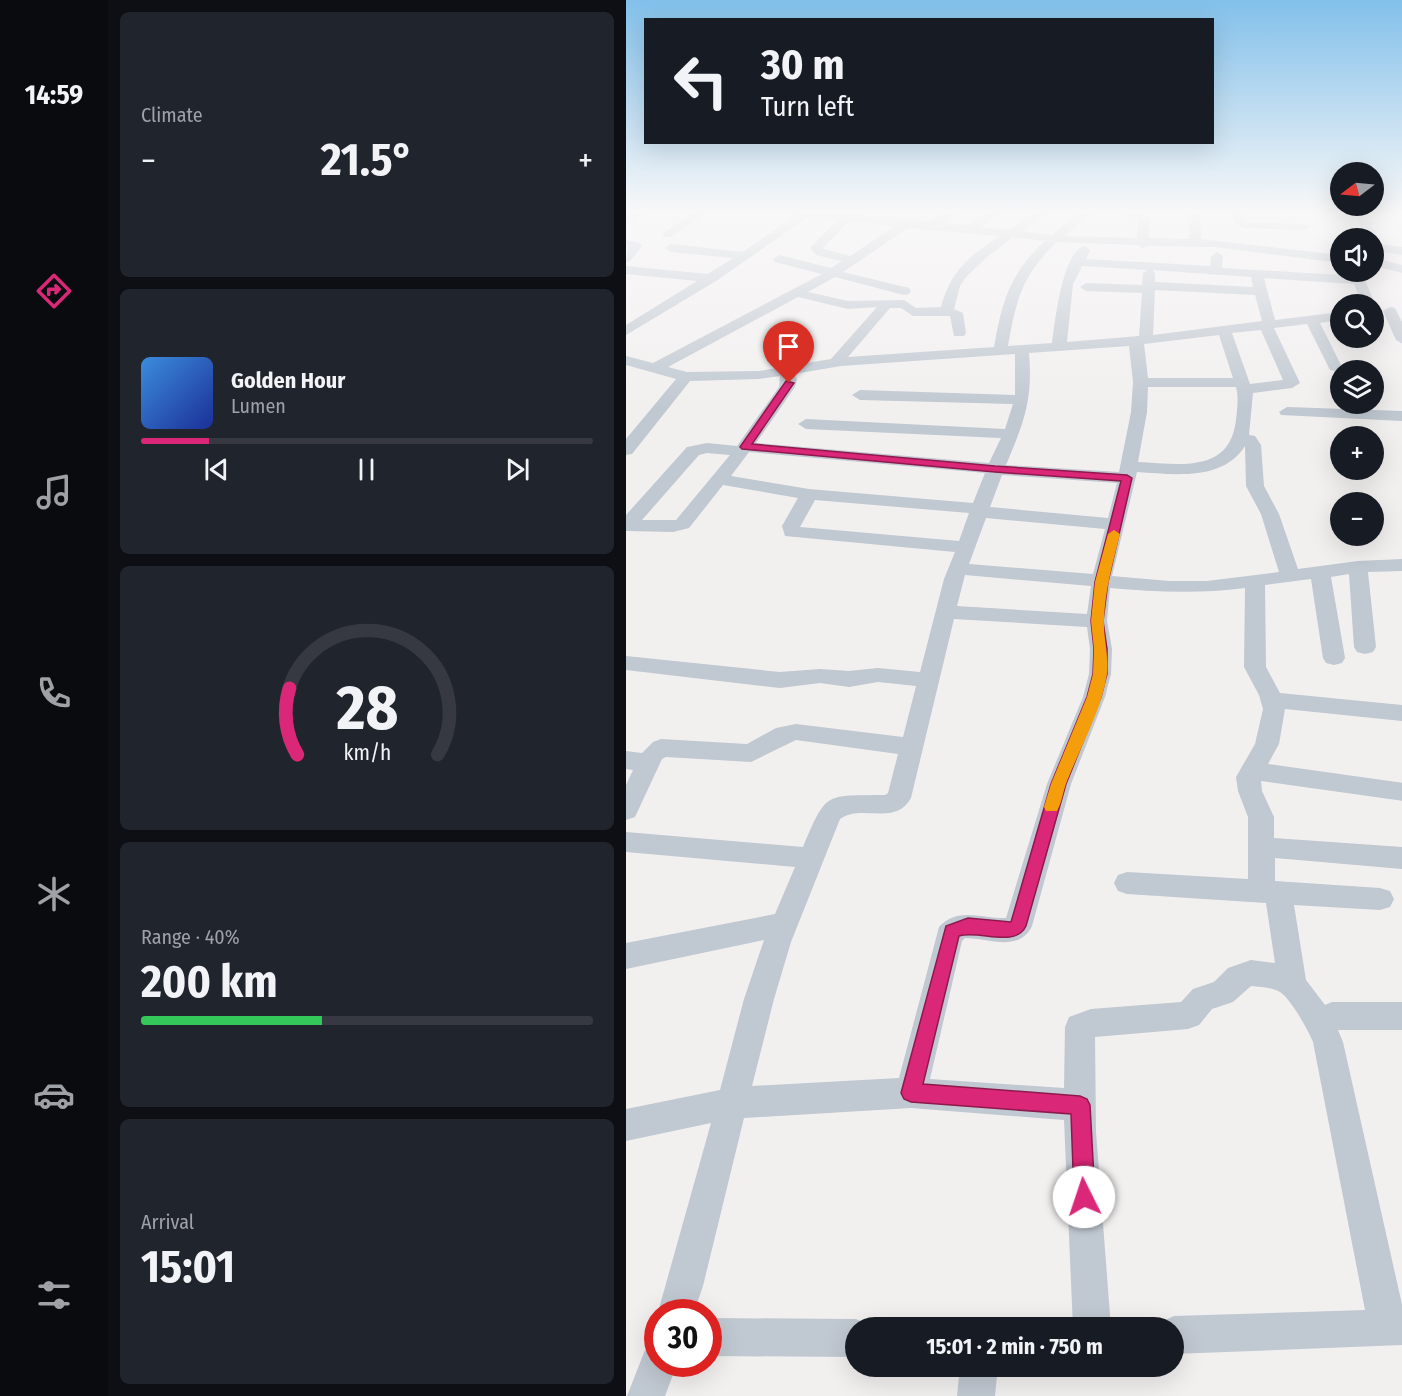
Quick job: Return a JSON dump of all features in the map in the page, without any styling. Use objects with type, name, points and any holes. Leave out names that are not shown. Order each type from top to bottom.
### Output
[{"type":"street","points":[[702,277],[711,278]]},
{"type":"street","points":[[626,373],[641,364],[798,293],[827,277]]},
{"type":"street","points":[[850,277],[904,291]]},
{"type":"street","points":[[947,310],[959,277]]},
{"type":"street","points":[[680,1299],[759,999],[784,924],[830,813],[835,808],[849,803],[889,805],[896,802],[901,792],[946,612],[962,558],[995,469],[1012,434],[1022,400],[1024,383],[1011,351],[1014,289],[1023,277]]},
{"type":"street","points":[[1059,346],[1067,284],[1070,277]]},
{"type":"street","points":[[911,1093],[952,931],[968,926],[1010,930],[1018,926],[1059,784],[1094,697],[1100,674],[1101,649],[1097,621],[1102,582],[1128,472],[1141,382],[1141,341],[1148,277]]},
{"type":"street","points":[[1141,382],[1244,388],[1292,383],[1268,325],[1257,277]]},
{"type":"street","points":[[1310,277],[1359,280],[1364,294]]},
{"type":"street","points":[[626,331],[711,278]]},
{"type":"street","points":[[1086,287],[1261,291]]},
{"type":"street","points":[[798,293],[848,305],[904,304],[913,312],[947,310],[956,313],[959,333]]},
{"type":"street","points":[[841,362],[838,359],[883,310],[884,304]]},
{"type":"street","points":[[1397,310],[1403,340]]},
{"type":"street","points":[[641,364],[686,377],[759,375],[841,362],[1141,341],[1330,317]]},
{"type":"street","points":[[1311,318],[1332,360]]},
{"type":"street","points":[[627,525],[693,451],[707,448],[995,469],[1128,472],[1203,468],[1214,465],[1232,454],[1240,437],[1244,388],[1224,330]]},
{"type":"street","points":[[627,525],[680,525],[744,449],[787,387],[789,380],[786,372]]},
{"type":"street","points":[[626,448],[686,377]]},
{"type":"street","points":[[860,394],[1012,434]]},
{"type":"street","points":[[806,424],[928,413],[1022,400]]},
{"type":"street","points":[[1288,412],[1403,416]]},
{"type":"street","points":[[1240,437],[1252,442],[1255,486],[1270,514],[1289,576]]},
{"type":"street","points":[[718,479],[809,494],[1116,524]]},
{"type":"street","points":[[809,494],[791,526],[792,532],[1102,582],[1169,587],[1207,587],[1358,567],[1403,565]]},
{"type":"street","points":[[1358,567],[1365,647]]},
{"type":"street","points":[[1320,572],[1334,658]]},
{"type":"street","points":[[1184,1335],[1395,1327],[1328,1041],[1320,1023],[1292,984],[1261,847],[1261,817],[1248,784],[1252,771],[1267,744],[1274,709],[1272,700],[1255,667],[1255,580]]},
{"type":"street","points":[[946,612],[1097,621]]},
{"type":"street","points":[[626,663],[780,680],[820,676],[849,679],[878,675],[929,680]]},
{"type":"street","points":[[1272,700],[1402,713]]},
{"type":"street","points":[[626,810],[637,762],[661,748],[751,753],[784,734],[796,732],[912,747]]},
{"type":"street","points":[[1252,771],[1403,792]]},
{"type":"street","points":[[626,842],[812,858]]},
{"type":"street","points":[[1261,847],[1403,858]]},
{"type":"street","points":[[1127,882],[1380,899]]},
{"type":"street","points":[[626,956],[784,924]]},
{"type":"street","points":[[1091,1317],[1080,1105],[1079,1027],[1085,1024],[1188,1015],[1198,1002],[1223,993],[1243,974],[1271,975],[1292,984]]},
{"type":"street","points":[[1320,1023],[1332,1016],[1403,1016]]},
{"type":"street","points":[[626,1125],[732,1103],[911,1093],[1080,1105]]},
{"type":"street","points":[[722,1337],[845,1338]]},
{"type":"street","points":[[646,1396],[653,1377]]},
{"type":"street","points":[[976,1396],[978,1377]]},
{"type":"slow traffic","points":[[1052,807],[1094,697],[1100,674],[1101,649],[1097,621],[1102,582],[1114,534]]},
{"type":"route","points":[[789,383],[745,447],[1127,478],[1102,582],[1097,621],[1101,649],[1100,674],[1094,697],[1059,784],[1018,926],[1010,930],[961,926],[952,931],[911,1093],[1080,1105],[1084,1197]]}]
